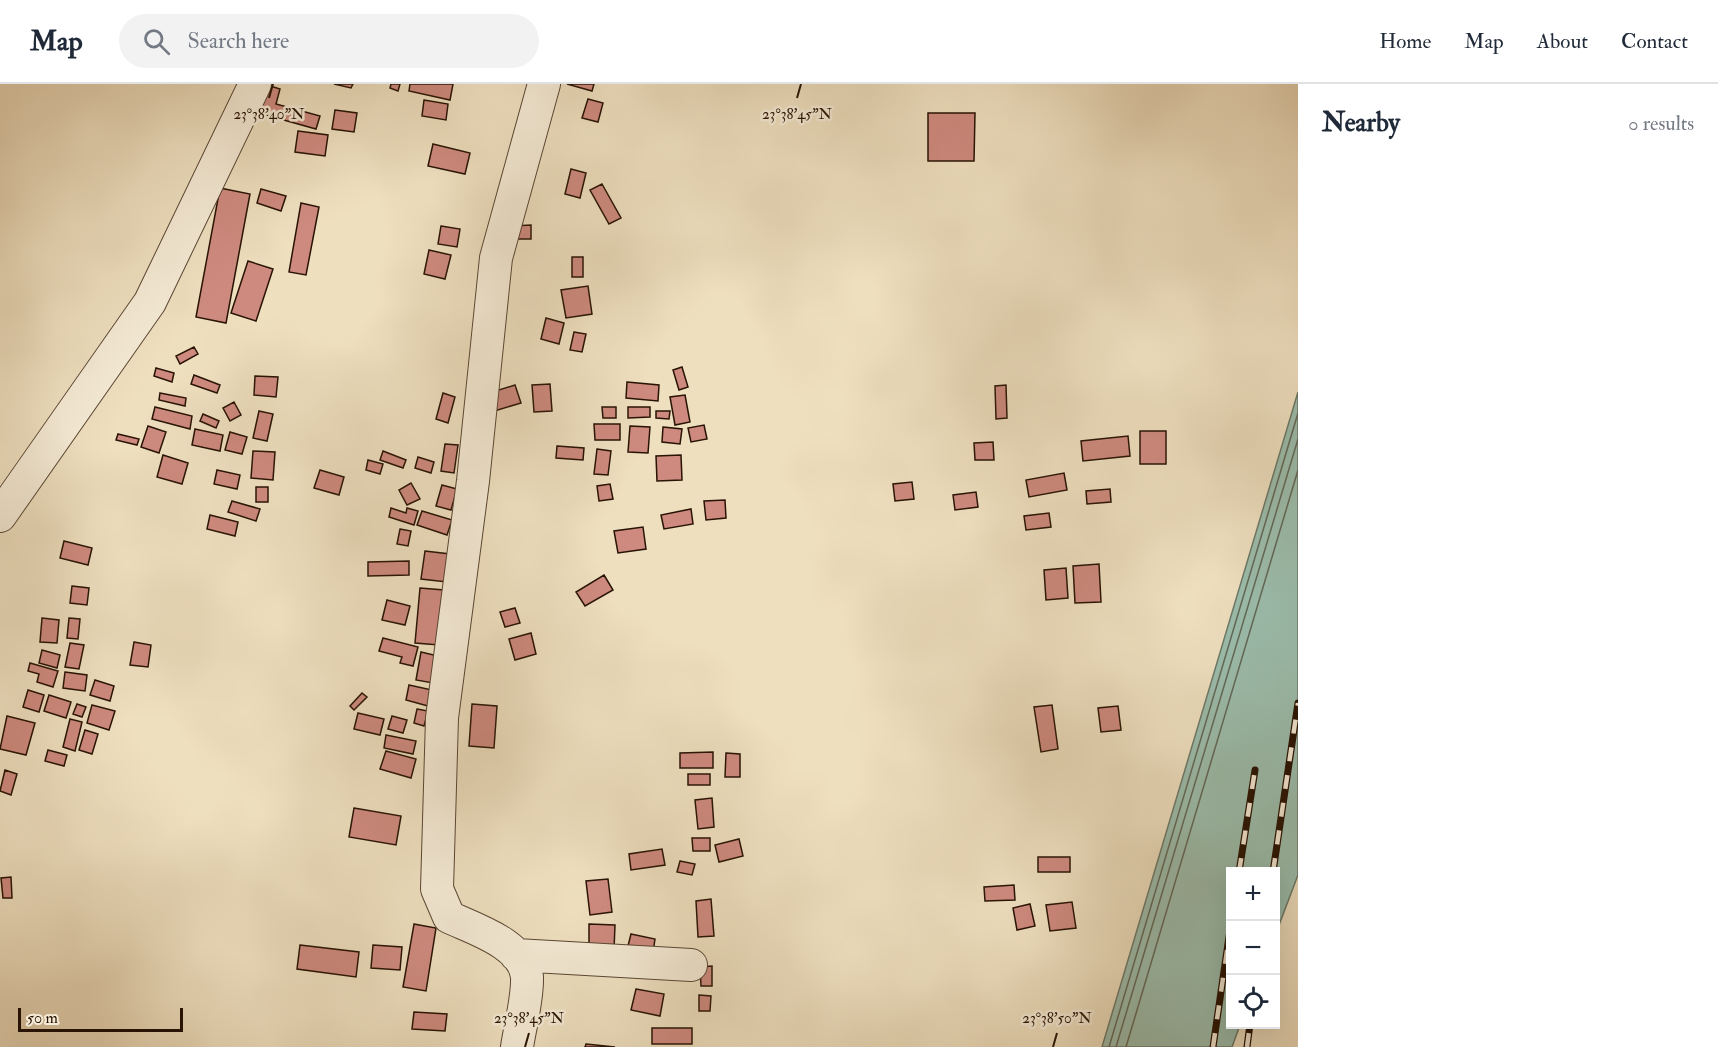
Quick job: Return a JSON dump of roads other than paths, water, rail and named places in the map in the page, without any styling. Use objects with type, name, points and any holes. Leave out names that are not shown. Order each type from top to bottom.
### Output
[{"type":"street","points":[[0,516],[150,302],[255,84]]},
{"type":"street","points":[[517,1047],[527,976],[516,955],[501,941],[449,917],[437,889],[442,740],[496,258],[544,84]]},
{"type":"street","points":[[516,955],[691,965]]},
{"type":"water","points":[[1298,392],[1298,875],[1280,922],[1280,867],[1226,867],[1226,1029],[1239,1029],[1232,1047],[1102,1047]]},
{"type":"railway","points":[[1274,867],[1298,703]]},
{"type":"railway","points":[[1240,867],[1255,770]]},
{"type":"railway","points":[[1213,1047],[1226,958]]},
{"type":"railway","points":[[1247,1047],[1249,1029]]}]
